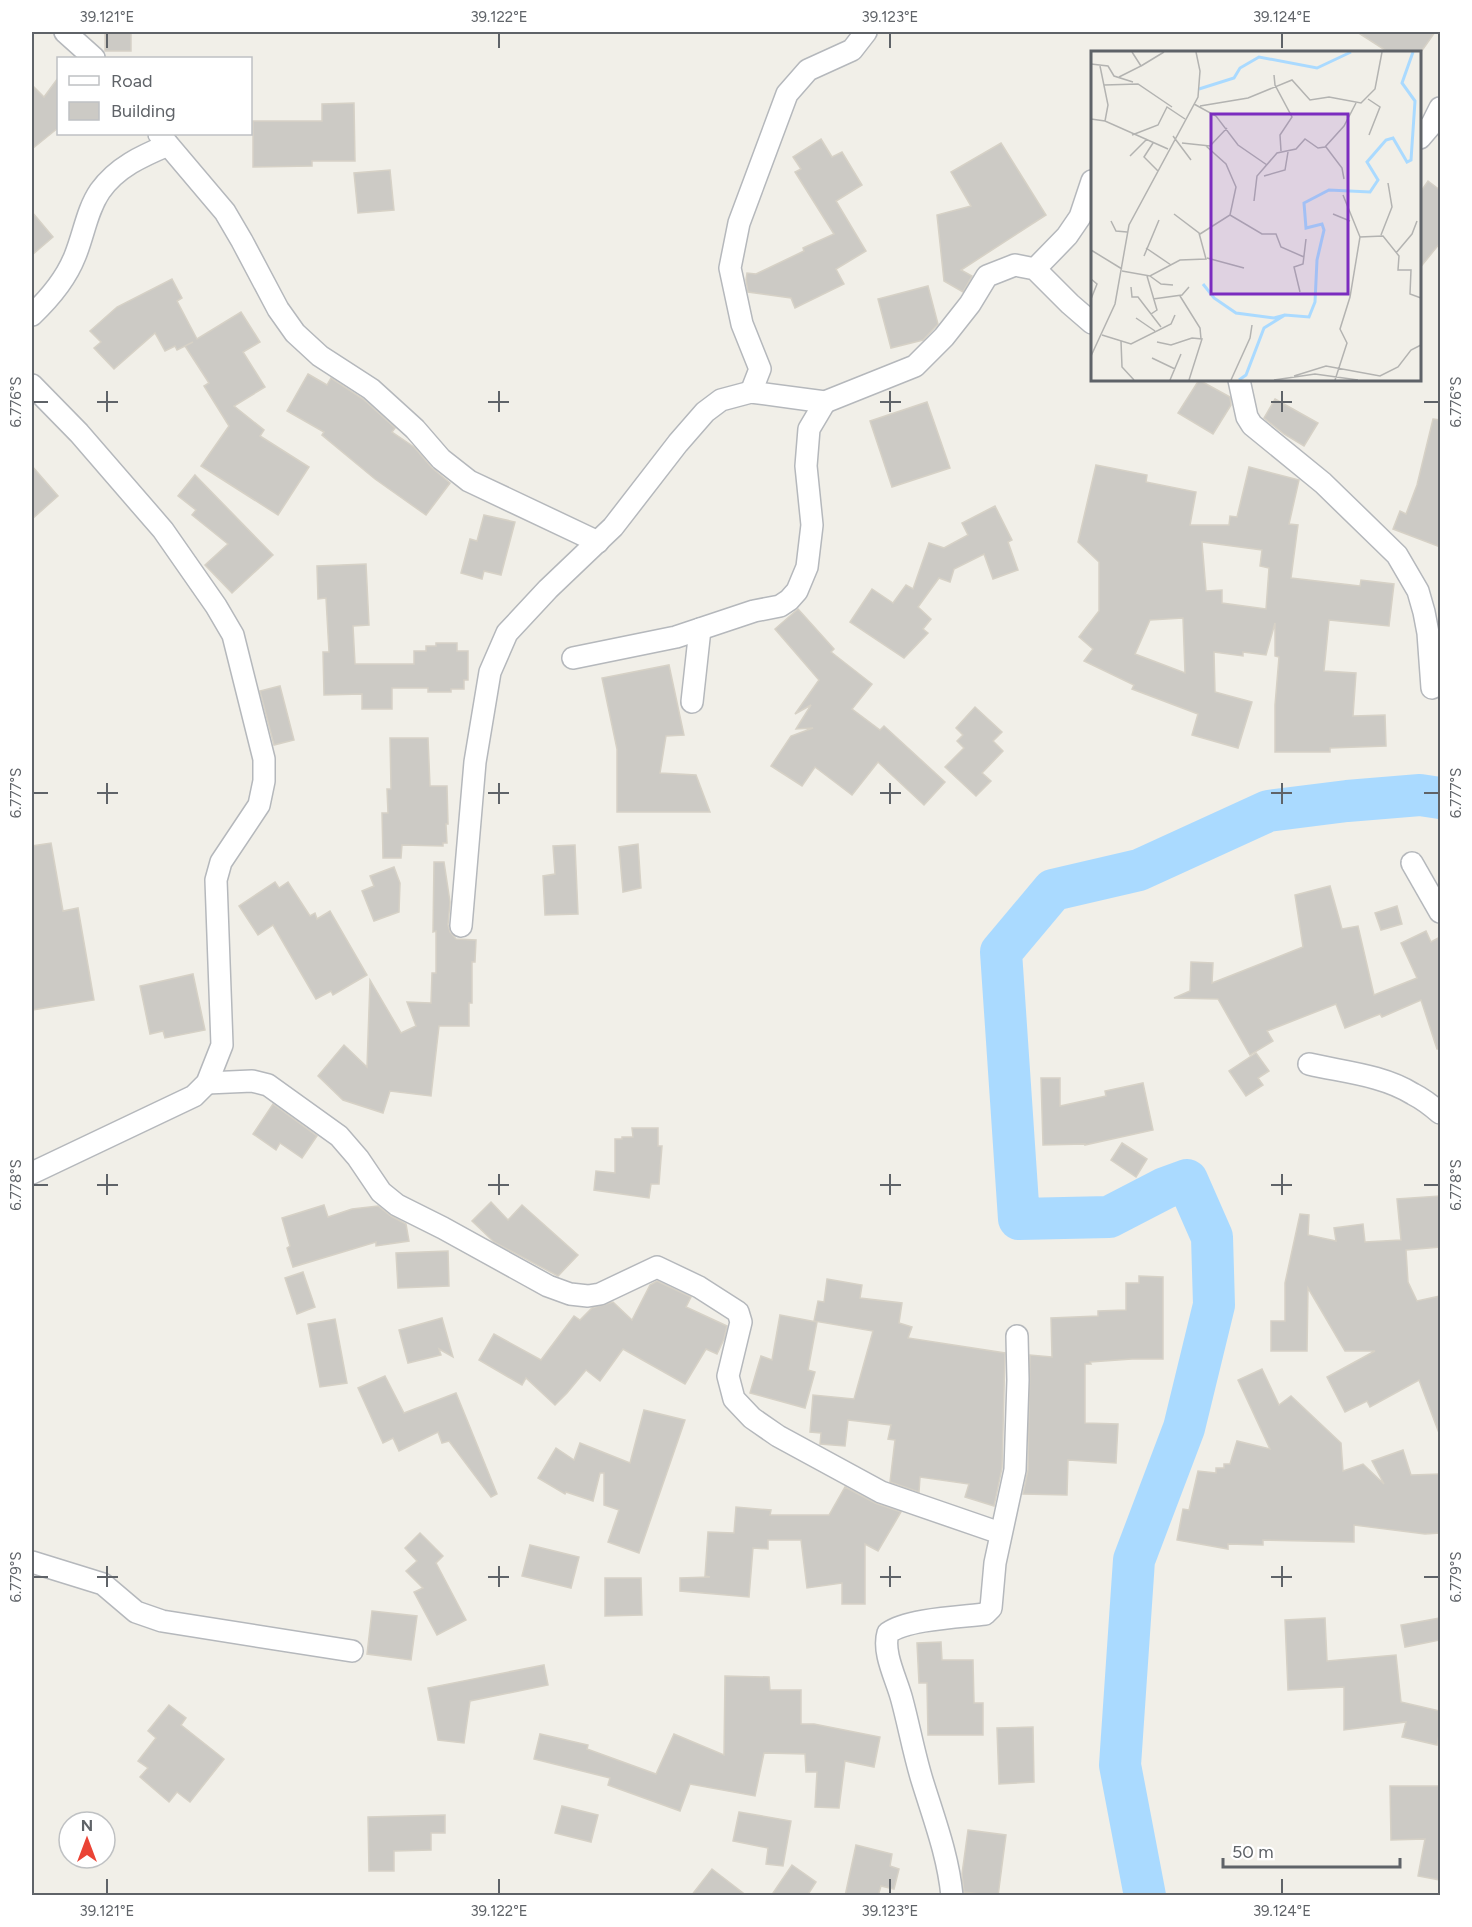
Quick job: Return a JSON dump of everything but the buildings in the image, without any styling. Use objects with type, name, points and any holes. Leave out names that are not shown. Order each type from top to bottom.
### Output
[{"type":"street","points":[[65,32],[93,57]]},
{"type":"street","points":[[751,392],[760,369],[742,324],[730,268],[739,222],[788,94],[808,70],[852,50],[866,32]]},
{"type":"street","points":[[1421,136],[1432,124],[1440,108]]},
{"type":"street","points":[[32,315],[64,278],[75,257],[93,204],[100,191],[129,163],[164,139],[225,212],[243,241],[278,309],[295,333],[320,356],[371,389],[415,429],[441,459],[460,475],[598,542]]},
{"type":"street","points":[[1035,269],[1067,236],[1080,217],[1091,184]]},
{"type":"street","points":[[461,926],[475,762],[490,672],[495,658],[507,633],[548,589],[613,527],[705,412],[721,400],[751,392],[825,402],[915,366],[945,337],[970,304],[987,276],[1015,265],[1035,269],[1091,322]]},
{"type":"street","points":[[1239,381],[1247,417],[1252,425],[1323,483],[1397,555],[1408,572],[1425,612],[1432,688]]},
{"type":"street","points":[[32,385],[79,433],[163,530],[216,606],[233,635],[264,759],[264,782],[259,805],[220,862],[216,880],[222,1045],[207,1083],[194,1096],[32,1173]]},
{"type":"street","points":[[573,658],[676,637],[754,611],[780,606],[789,600],[797,591],[807,567],[812,525],[806,466],[809,429],[825,402]]},
{"type":"street","points":[[692,702],[700,629]]},
{"type":"street","points":[[1412,862],[1440,912]]},
{"type":"street","points":[[1309,1064],[1397,1086],[1412,1093],[1440,1113]]},
{"type":"street","points":[[207,1083],[252,1081],[268,1085],[339,1136],[358,1158],[381,1192],[397,1205],[548,1286],[570,1294],[588,1296],[600,1294],[657,1267],[699,1287],[738,1312],[740,1316],[741,1322],[728,1376],[734,1400],[752,1418],[817,1458],[881,1492],[1000,1533]]},
{"type":"street","points":[[952,1896],[946,1854],[914,1751],[889,1659],[886,1638],[888,1633],[895,1629],[924,1622],[985,1614],[992,1608],[1000,1533],[1015,1470],[1017,1336]]},
{"type":"street","points":[[32,1562],[103,1584],[136,1612],[146,1617],[352,1651]]},
{"type":"waterway","points":[[1145,1896],[1120,1765],[1134,1560],[1184,1428],[1214,1305],[1212,1237],[1187,1180],[1165,1188],[1109,1217],[1019,1219],[1001,952],[1053,890],[1139,870],[1268,811],[1420,795],[1440,798]]}]
